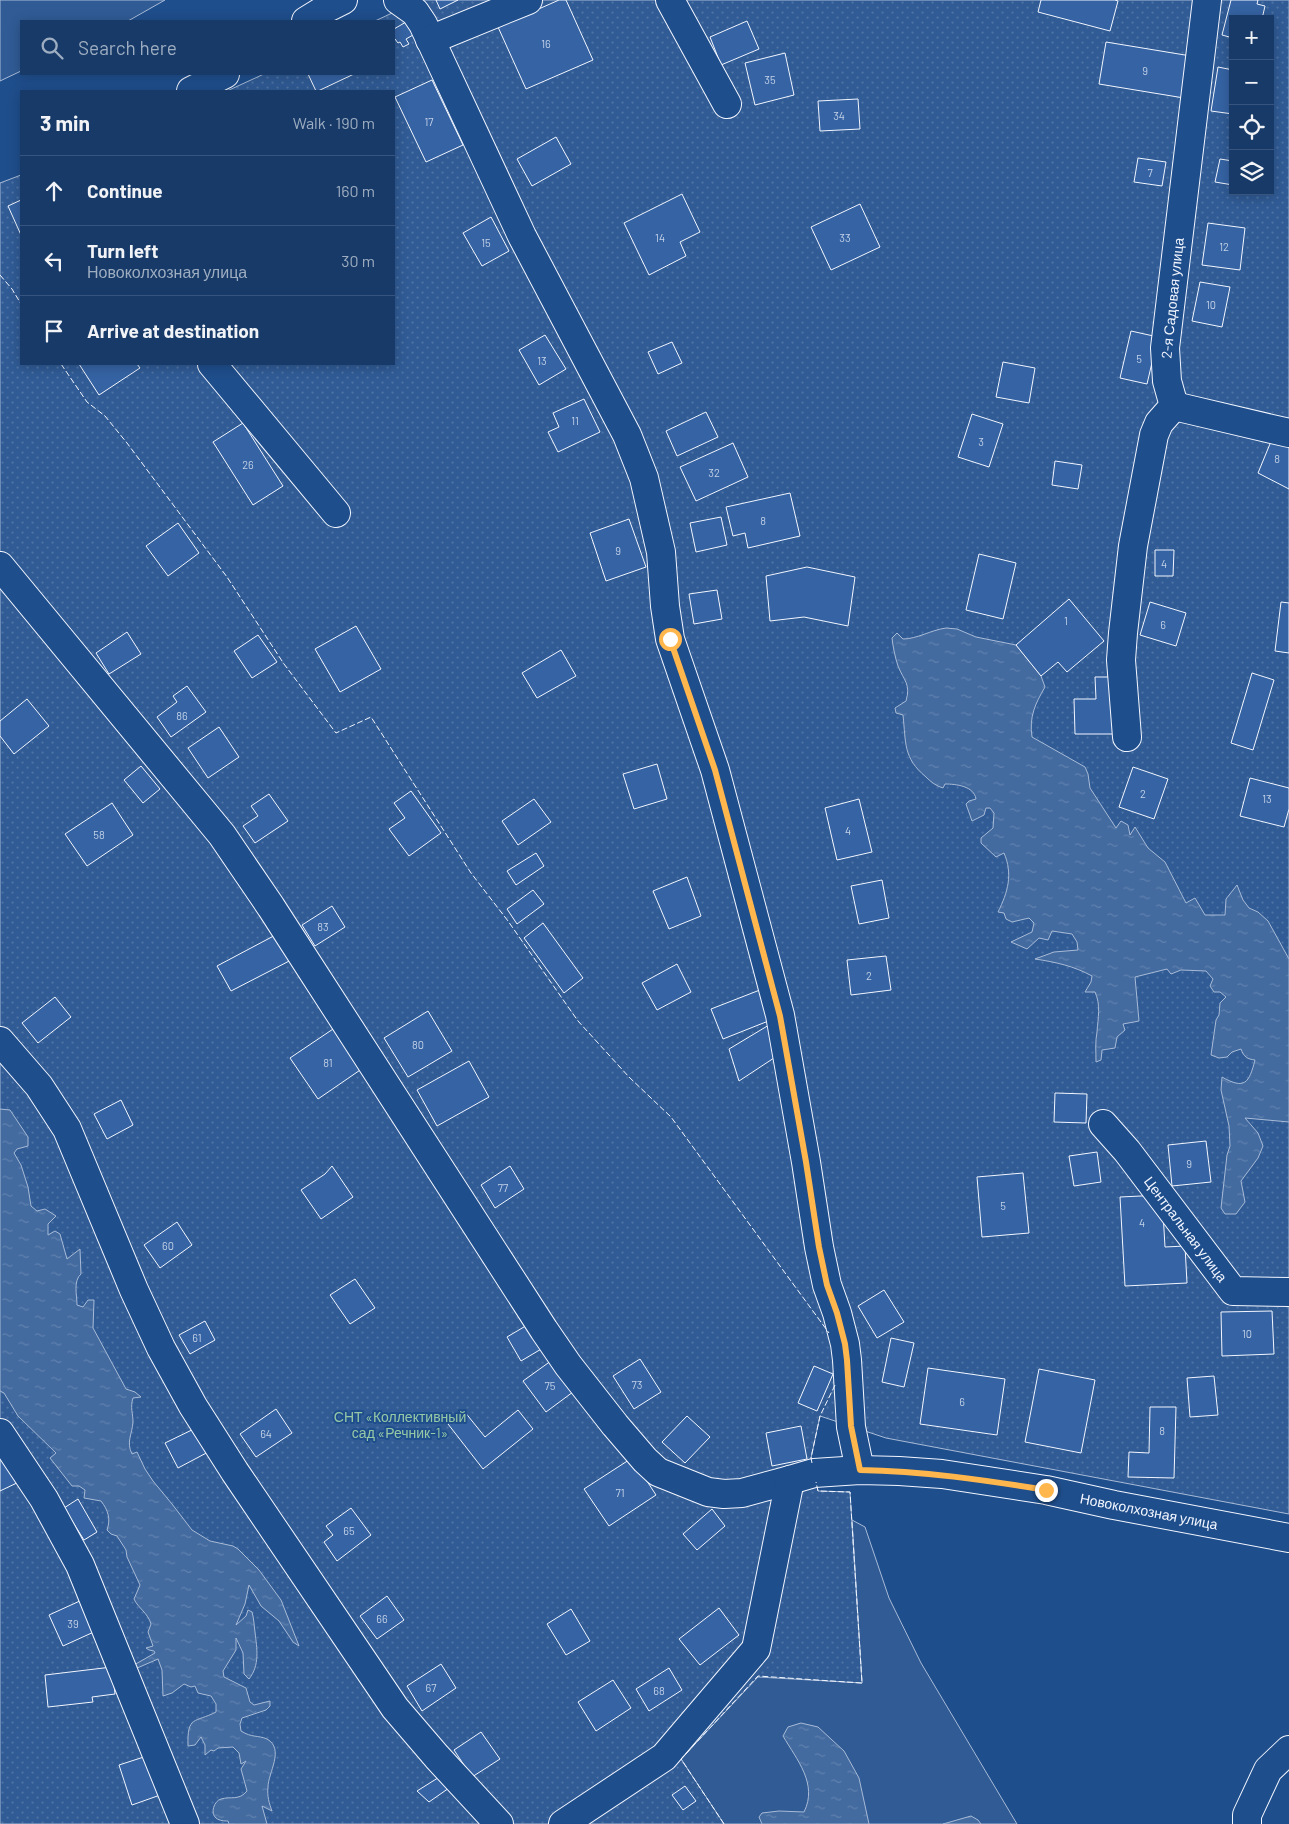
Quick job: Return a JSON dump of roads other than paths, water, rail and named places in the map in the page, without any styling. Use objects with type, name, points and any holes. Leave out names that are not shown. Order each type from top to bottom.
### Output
[{"type":"street","points":[[308,20],[343,0]]},
{"type":"street","points":[[398,0],[411,8],[419,17],[522,236],[627,435],[644,478],[661,552],[665,606],[670,639],[715,770],[780,1016],[819,1247],[827,1285],[845,1344],[851,1426],[860,1470]]},
{"type":"street","points":[[430,40],[528,0]]},
{"type":"street","points":[[670,0],[727,104]]},
{"type":"street","name":"2-я Садовая улица","points":[[1174,406],[1167,381],[1165,348],[1207,0]]},
{"type":"street","points":[[193,90],[223,75]]},
{"type":"street","points":[[213,365],[336,513]]},
{"type":"street","points":[[1127,737],[1121,660],[1133,546],[1154,436],[1159,423],[1174,406],[1289,434]]},
{"type":"street","name":"Новоколхозная улица","points":[[0,566],[222,835],[568,1366],[632,1445],[658,1472],[708,1492],[724,1494],[742,1493],[814,1473],[860,1470],[899,1471],[993,1481],[1046,1490],[1114,1505],[1289,1538]]},
{"type":"street","points":[[0,1041],[48,1098],[67,1129],[134,1290],[161,1348],[193,1406],[235,1472],[395,1708],[499,1824]]},
{"type":"street","name":"Центральная улица","points":[[1103,1124],[1127,1151],[1233,1291],[1289,1292]]},
{"type":"street","points":[[0,1433],[44,1499],[80,1565],[185,1824]]},
{"type":"street","points":[[562,1824],[664,1756],[756,1648],[790,1480]]},
{"type":"street","points":[[1248,1824],[1247,1815],[1268,1770],[1289,1750]]},
{"type":"water","points":[[946,628],[957,629],[976,637],[1016,645],[1041,676],[1045,687],[1034,711],[1031,723],[1032,737],[1085,767],[1090,788],[1116,828],[1121,821],[1128,825],[1130,835],[1135,827],[1148,848],[1165,862],[1186,903],[1195,898],[1205,915],[1225,915],[1226,899],[1237,885],[1243,900],[1249,908],[1258,912],[1268,921],[1289,959],[1289,1122],[1245,1118],[1258,1133],[1263,1146],[1258,1158],[1241,1181],[1245,1202],[1236,1214],[1225,1214],[1221,1208],[1227,1155],[1230,1146],[1229,1126],[1221,1090],[1222,1077],[1236,1083],[1245,1082],[1251,1074],[1255,1060],[1246,1057],[1241,1049],[1232,1052],[1227,1057],[1219,1058],[1211,1055],[1220,1003],[1226,997],[1220,992],[1214,992],[1210,986],[1213,979],[1206,971],[1181,970],[1171,974],[1167,969],[1135,977],[1139,1021],[1123,1024],[1125,1030],[1117,1037],[1115,1048],[1102,1050],[1101,1060],[1096,1062],[1098,1002],[1095,992],[1085,992],[1092,976],[1064,965],[1035,959],[1054,952],[1078,950],[1077,942],[1072,934],[1052,931],[1048,940],[1039,938],[1027,949],[1011,942],[1032,932],[1034,923],[1029,918],[1012,922],[1006,919],[1004,913],[998,912],[1007,890],[1009,876],[1007,861],[1004,853],[996,857],[981,843],[981,838],[993,828],[994,813],[990,808],[986,808],[984,815],[972,821],[966,804],[976,799],[972,791],[959,785],[945,784],[943,788],[936,785],[919,770],[909,756],[903,715],[896,713],[895,708],[906,701],[908,690],[897,663],[892,638],[897,633],[903,639],[908,639]]},
{"type":"water","points":[[0,1109],[10,1110],[28,1137],[28,1146],[17,1149],[14,1153],[21,1165],[28,1187],[31,1206],[37,1211],[45,1209],[56,1216],[48,1224],[48,1235],[55,1231],[60,1234],[67,1259],[80,1249],[81,1274],[76,1284],[77,1305],[83,1307],[88,1300],[94,1300],[93,1328],[126,1389],[135,1392],[141,1397],[133,1398],[132,1401],[133,1422],[129,1442],[132,1454],[137,1452],[153,1481],[192,1530],[210,1541],[233,1546],[259,1570],[281,1600],[299,1646],[293,1642],[279,1621],[261,1606],[249,1585],[245,1604],[236,1625],[246,1616],[248,1610],[252,1612],[257,1651],[255,1668],[249,1679],[244,1674],[243,1653],[236,1638],[236,1650],[223,1671],[224,1677],[246,1688],[250,1702],[254,1705],[270,1701],[270,1706],[266,1710],[242,1718],[240,1724],[241,1731],[248,1735],[267,1739],[275,1749],[268,1790],[268,1799],[272,1811],[262,1806],[267,1824],[229,1824],[228,1821],[219,1820],[214,1816],[216,1802],[225,1798],[241,1796],[247,1791],[241,1769],[246,1761],[241,1764],[239,1753],[233,1747],[211,1750],[205,1755],[205,1745],[201,1737],[195,1745],[188,1746],[191,1725],[198,1719],[216,1712],[216,1704],[211,1696],[198,1693],[195,1686],[191,1687],[184,1684],[172,1693],[163,1696],[162,1670],[158,1659],[128,1672],[134,1665],[155,1653],[146,1648],[153,1646],[148,1632],[151,1624],[134,1599],[140,1585],[127,1557],[126,1550],[117,1536],[107,1530],[108,1515],[101,1501],[84,1498],[85,1490],[79,1486],[72,1486],[50,1458],[56,1453],[18,1416],[4,1393],[0,1391]]},
{"type":"water","points":[[801,1723],[818,1727],[844,1751],[859,1778],[869,1824],[762,1824],[759,1817],[762,1813],[779,1811],[804,1812],[808,1802],[809,1792],[804,1772],[783,1736],[788,1727]]},
{"type":"water","points":[[971,1816],[981,1824],[943,1824]]},
{"type":"park label","name":"СНТ «Коллективный сад «Речник-1»","points":[[400,1424]]}]
